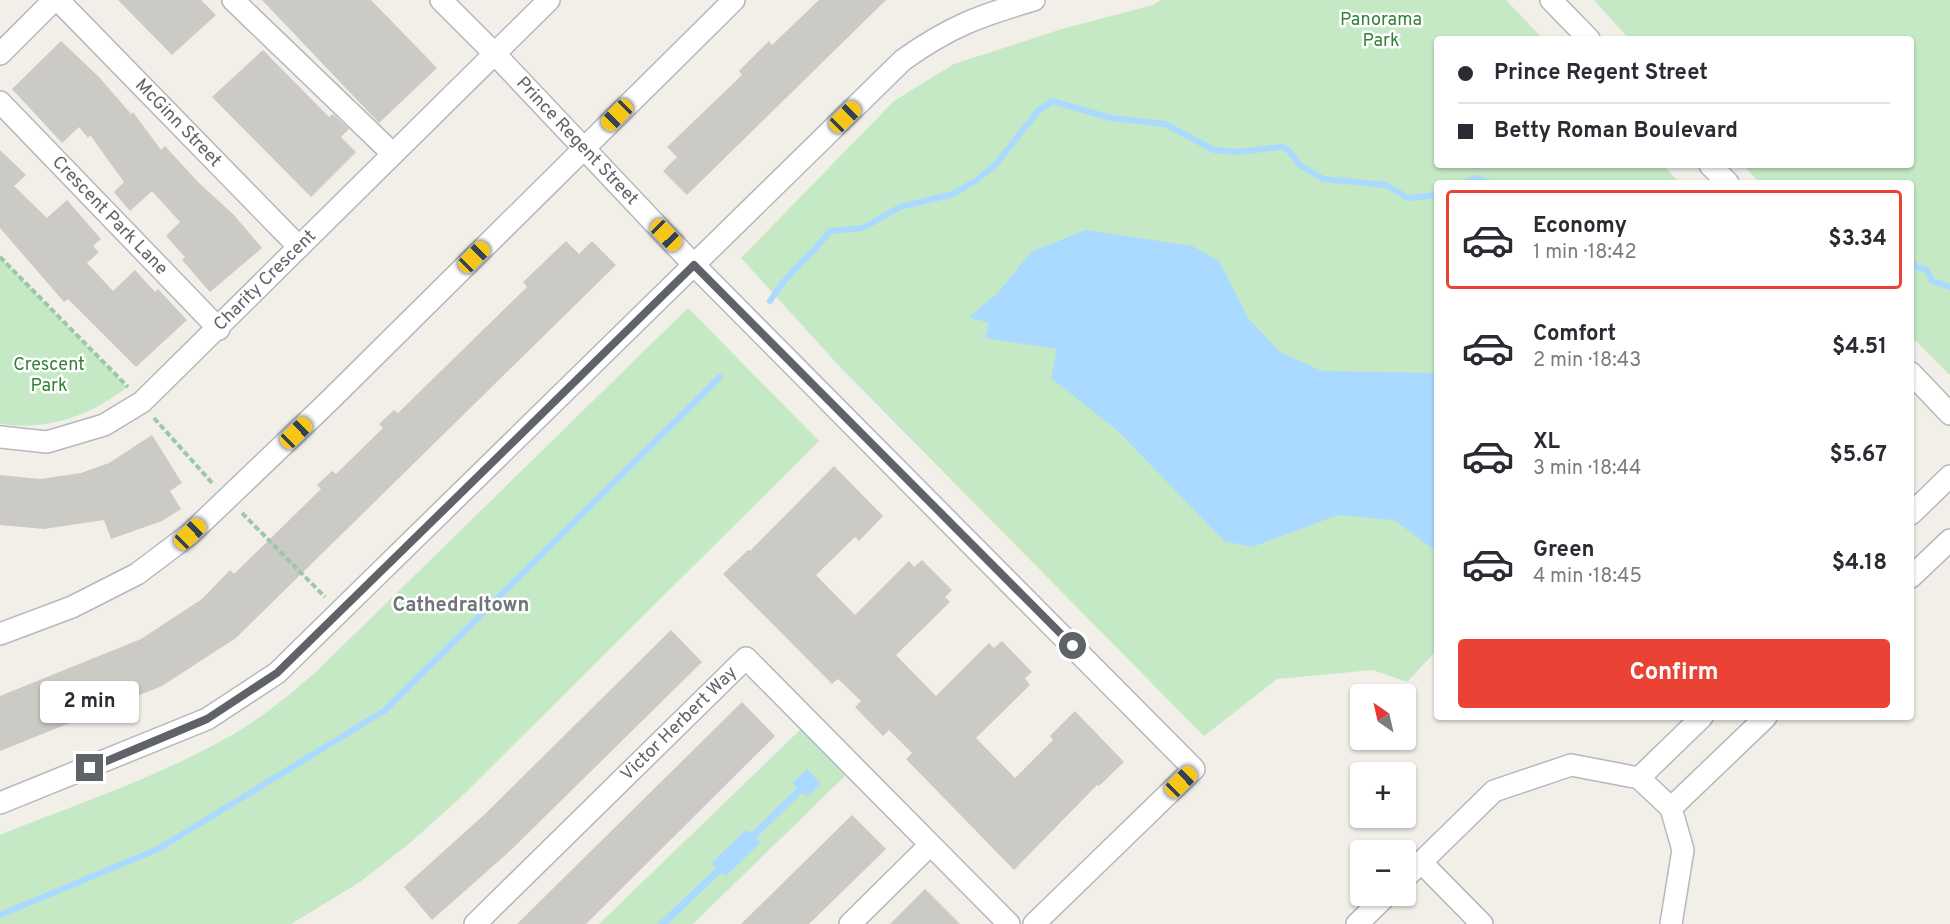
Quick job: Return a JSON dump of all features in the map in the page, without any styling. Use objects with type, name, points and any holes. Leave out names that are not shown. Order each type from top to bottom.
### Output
[{"type":"street","points":[[0,54],[54,0]]},
{"type":"street","name":"McGinn Street","points":[[58,0],[298,248]]},
{"type":"street","points":[[233,0],[393,154]]},
{"type":"street","name":"Prince Regent Street","points":[[441,0],[694,265],[1194,769],[1034,924]]},
{"type":"street","name":"Charity Crescent","points":[[0,437],[47,442],[104,425],[142,402],[219,328],[493,52],[549,0]]},
{"type":"street","points":[[0,634],[72,607],[137,574],[190,534],[734,0]]},
{"type":"street","points":[[0,803],[207,719],[277,673],[341,613],[903,60],[934,38],[966,21],[1031,0]]},
{"type":"street","points":[[1551,0],[1586,36]]},
{"type":"street","name":"Crescent Park Lane","points":[[0,102],[219,328]]},
{"type":"street","points":[[1713,168],[1725,180]]},
{"type":"street","points":[[1914,376],[1950,414]]},
{"type":"street","points":[[1914,511],[1950,476]]},
{"type":"street","points":[[1914,575],[1950,540]]},
{"type":"street","name":"Victor Herbert Way","points":[[475,924],[746,658],[1009,924]]},
{"type":"street","points":[[1639,778],[1699,720]]},
{"type":"street","points":[[1671,808],[1763,720]]},
{"type":"street","points":[[1416,867],[1494,791],[1571,765],[1639,778],[1671,808],[1683,850],[1671,924]]},
{"type":"street","points":[[850,924],[930,845]]},
{"type":"street","points":[[1421,862],[1482,924]]},
{"type":"street","points":[[1357,924],[1376,906]]},
{"type":"path","points":[[0,258],[142,402],[164,432],[341,613]]},
{"type":"green space","name":"Panorama Park","points":[[1161,0],[1506,0],[1540,36],[1434,36],[1434,168],[1666,168],[1677,180],[1434,180],[1434,653],[1407,682],[1373,670],[1277,679],[1204,736],[840,367],[741,258],[894,101],[954,64],[1062,29],[1153,5]]},
{"type":"green space","points":[[1594,0],[1950,0],[1950,375],[1914,339],[1914,180],[1757,180],[1746,168],[1914,168],[1914,36],[1626,36]]},
{"type":"green space","name":"Crescent Park","points":[[0,257],[127,387],[98,406],[67,419],[34,425],[0,424]]},
{"type":"green space","points":[[688,308],[819,441],[459,799],[411,842],[360,882],[291,924],[0,924],[0,835],[169,767],[236,733],[273,708],[319,669]]},
{"type":"green space","points":[[801,729],[847,774],[693,924],[599,924]]},
{"type":"water","points":[[1086,230],[1192,246],[1219,261],[1248,318],[1280,352],[1322,371],[1434,373],[1434,550],[1394,520],[1338,515],[1252,547],[1224,541],[1118,431],[1051,378],[1057,349],[985,338],[989,323],[969,317],[998,293],[1031,252]]},
{"type":"water","points":[[807,769],[821,784],[807,797],[802,793],[756,838],[760,843],[726,876],[721,873],[668,924],[657,924],[716,868],[712,862],[746,830],[751,833],[797,788],[792,783]]},
{"type":"building","points":[[118,0],[201,0],[216,15],[172,55]]},
{"type":"building","points":[[262,0],[371,0],[437,68],[379,123]]},
{"type":"building","points":[[819,0],[886,0],[687,195],[663,171],[677,157],[667,147],[742,75],[739,71],[769,41],[772,45]]},
{"type":"building","points":[[61,41],[99,77],[131,114],[133,112],[161,150],[165,146],[199,183],[234,215],[262,248],[210,292],[182,260],[185,257],[166,236],[180,222],[152,191],[130,211],[114,192],[124,182],[90,135],[88,138],[79,127],[62,143],[12,89]]},
{"type":"building","points":[[263,50],[329,117],[333,114],[349,129],[341,137],[356,152],[311,197],[212,97]]},
{"type":"building","points":[[0,150],[26,175],[14,186],[47,218],[67,200],[101,239],[93,246],[99,252],[87,263],[113,291],[135,270],[155,292],[158,289],[187,320],[136,367],[68,299],[64,302],[0,228]]},
{"type":"building","points":[[566,241],[579,254],[592,241],[616,265],[236,638],[162,686],[0,751],[0,696],[141,639],[202,599],[230,570],[234,574],[321,489],[317,485],[332,471],[336,474],[383,428],[379,424],[394,410],[398,413],[527,287],[523,282]]},
{"type":"building","points":[[152,435],[182,483],[170,491],[181,509],[162,521],[111,539],[104,520],[44,529],[0,525],[0,475],[40,479],[81,473],[109,463]]},
{"type":"building","points":[[834,466],[883,516],[859,541],[855,537],[816,575],[855,615],[909,561],[914,567],[922,560],[952,590],[945,597],[950,602],[896,655],[936,696],[989,643],[994,648],[1002,641],[1032,672],[1025,678],[1030,685],[976,738],[1015,778],[1053,740],[1050,736],[1075,711],[1124,762],[1099,786],[1097,785],[1014,870],[906,759],[912,753],[889,730],[883,736],[855,707],[861,701],[838,679],[832,684],[723,574],[748,550],[750,551]]},
{"type":"building","points":[[671,630],[702,662],[511,850],[432,920],[404,887],[485,814]]},
{"type":"building","points":[[742,702],[775,736],[586,924],[517,924]]},
{"type":"building","points":[[852,815],[886,849],[809,924],[741,924]]},
{"type":"building","points":[[925,889],[960,924],[890,924]]},
{"type":"waterway","points":[[770,301],[830,231],[863,228],[900,207],[953,194],[977,180],[996,164],[1038,111],[1052,101],[1111,118],[1165,124],[1214,150],[1238,152],[1281,147],[1288,150],[1300,165],[1323,179],[1386,185],[1408,198],[1434,195]]},
{"type":"waterway","points":[[1472,180],[1476,178],[1481,180]]},
{"type":"waterway","points":[[1914,265],[1918,268],[1926,269],[1932,281],[1950,287]]},
{"type":"waterway","points":[[0,915],[158,849],[384,711],[720,377]]},
{"type":"district","name":"Cathedraltown","points":[[461,606]]},
{"type":"route","points":[[90,768],[207,719],[277,673],[694,265],[847,416],[1073,646]]}]
